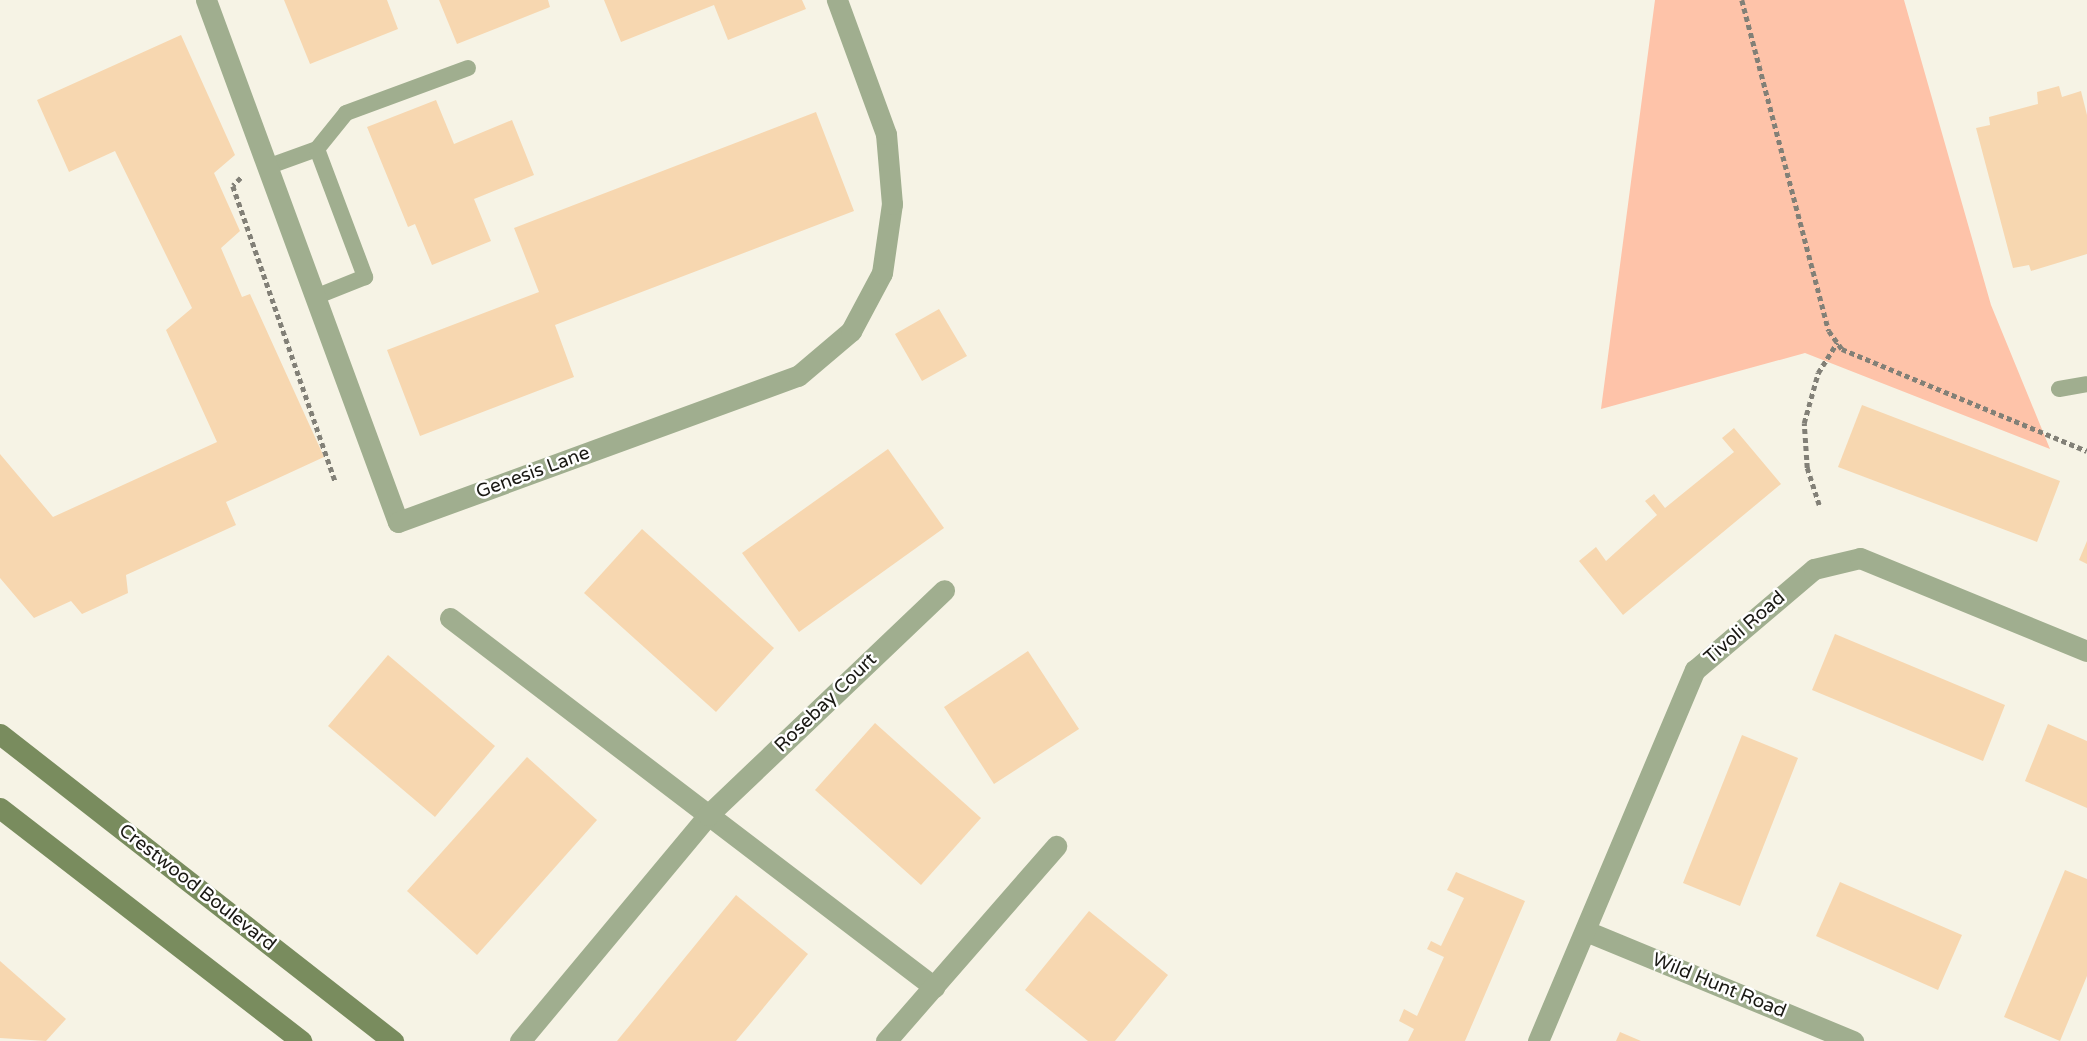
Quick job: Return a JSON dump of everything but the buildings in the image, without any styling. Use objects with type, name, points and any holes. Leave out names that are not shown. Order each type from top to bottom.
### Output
[{"type":"main road","name":"Crestwood Boulevard","points":[[0,734],[393,1041]]},
{"type":"main road","points":[[0,808],[300,1041]]},
{"type":"street","name":"Genesis Lane","points":[[206,0],[398,522],[798,376],[851,331],[882,273],[892,204],[886,134],[837,0]]},
{"type":"street","name":"Tivoli Road","points":[[1538,1041],[1695,670],[1814,569],[1860,558],[2087,651]]},
{"type":"street","name":"Rosebay Court","points":[[520,1041],[708,815],[944,590]]},
{"type":"street","points":[[450,618],[933,986]]},
{"type":"street","points":[[886,1041],[1056,846]]},
{"type":"street","name":"Wild Hunt Road","points":[[1586,931],[1853,1041]]},
{"type":"lane","points":[[267,167],[317,149],[346,113],[468,68]]},
{"type":"lane","points":[[315,297],[365,277],[317,149]]},
{"type":"lane","points":[[2059,389],[2087,384]]},
{"type":"path","points":[[1742,0],[1821,319],[1837,342],[2087,451]]},
{"type":"path","points":[[239,164],[243,176],[233,187],[336,483]]},
{"type":"path","points":[[1819,505],[1807,468],[1804,423],[1818,373],[1837,342]]},
{"type":"shaded area","points":[[1655,0],[1904,0],[1991,305],[2050,449],[1805,353],[1601,409]]}]
